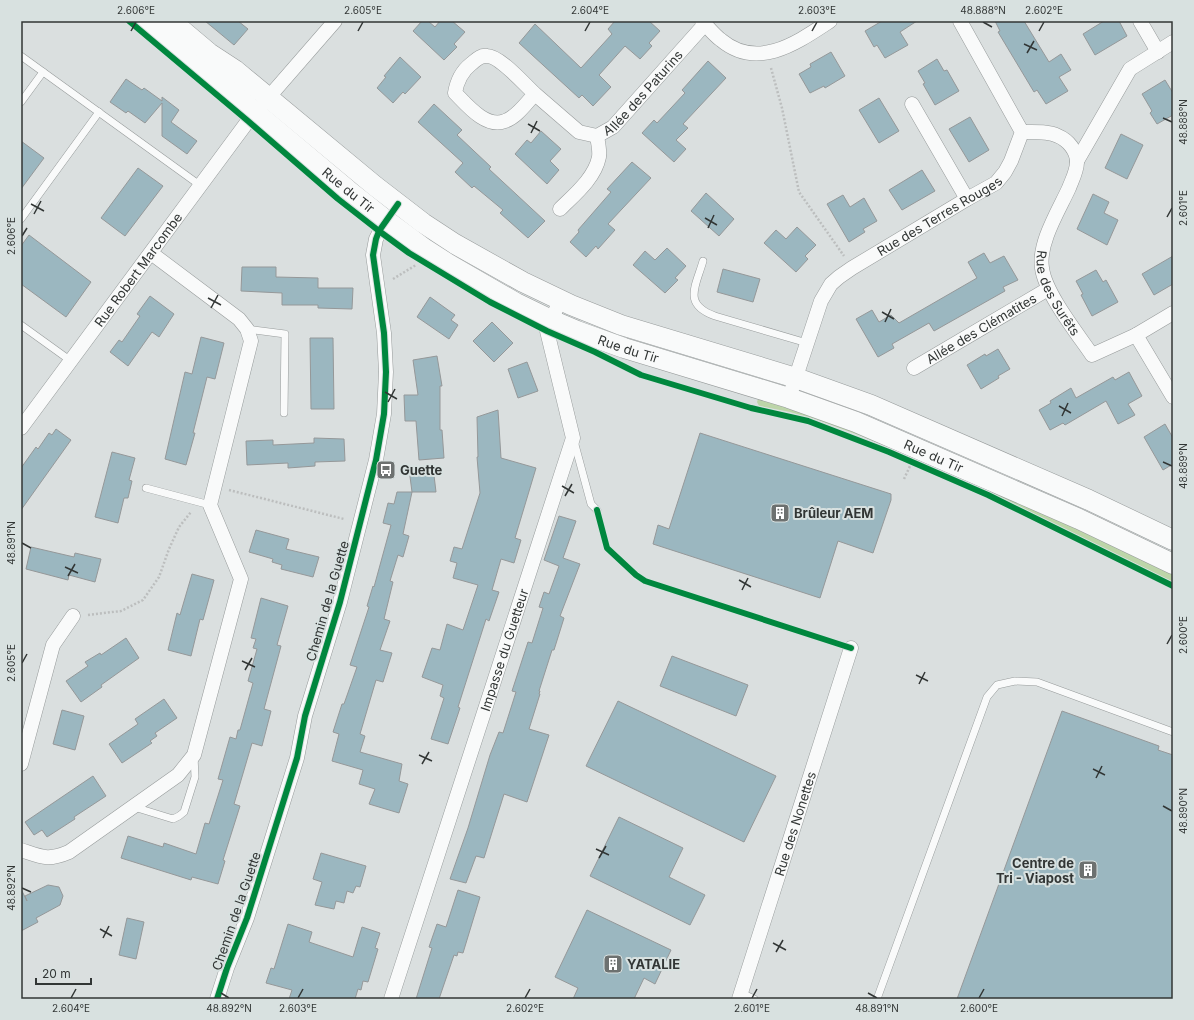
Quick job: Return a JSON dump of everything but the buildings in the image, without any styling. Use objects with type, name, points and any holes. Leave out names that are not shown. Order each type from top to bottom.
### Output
[{"type":"main road","name":"Rue du Tir","points":[[147,21],[423,223],[455,244],[523,282],[560,300],[621,325],[796,378],[871,405],[1089,500],[1173,540]]},
{"type":"main road","name":"Rue du Tir","points":[[171,21],[209,53],[235,70],[262,105],[348,190],[425,249],[489,288],[551,320],[624,348],[789,398],[881,432],[1134,545],[1173,564]]},
{"type":"main road","name":"Chemin de la Guette","points":[[386,220],[398,204]]},
{"type":"street","name":"Rue Robert Marcombe","points":[[21,428],[248,121],[335,21]]},
{"type":"street","points":[[703,22],[722,41],[735,48],[752,54],[781,50],[806,37],[830,21]]},
{"type":"street","points":[[960,21],[1022,132],[1042,132],[1058,136],[1067,141],[1073,148],[1077,161]]},
{"type":"street","points":[[1140,21],[1158,52]]},
{"type":"street","name":"Allée des Paturins","points":[[535,94],[514,115],[504,122],[494,122],[478,116],[455,93],[456,85],[468,66],[478,58],[488,55],[497,59],[579,132],[597,136],[613,127],[703,22]]},
{"type":"street","name":"Rue des Surêts","points":[[1173,42],[1130,70],[1077,161],[1072,180],[1044,242],[1042,268],[1048,289],[1092,355],[1136,335],[1173,313]]},
{"type":"street","points":[[912,104],[967,199]]},
{"type":"street","name":"Rue des Terres Rouges","points":[[789,398],[825,292],[839,277],[852,268],[996,183],[1005,172],[1011,161],[1022,132]]},
{"type":"street","points":[[560,209],[588,179],[596,166],[599,157],[597,136]]},
{"type":"street","name":"Chemin de la Guette","points":[[217,999],[227,968],[247,918],[297,758],[305,716],[340,602],[380,436],[386,393],[384,333],[373,255],[374,246],[378,235],[386,220]]},
{"type":"street","points":[[21,850],[45,858],[57,857],[69,852],[178,775],[194,755],[241,579],[204,503],[215,486],[251,341],[248,329],[239,319],[151,253]]},
{"type":"street","name":"Allée des Clématites","points":[[914,368],[1048,289]]},
{"type":"street","points":[[560,300],[547,331],[573,438]]},
{"type":"street","points":[[1136,335],[1173,397]]},
{"type":"street","name":"Impasse du Guetteur","points":[[392,999],[573,438]]},
{"type":"street","points":[[1134,545],[1166,552],[1173,556]]},
{"type":"street","points":[[21,764],[53,645],[73,616]]},
{"type":"street","name":"Rue des Nonettes","points":[[745,997],[851,648]]},
{"type":"lane","points":[[21,56],[201,186]]},
{"type":"lane","points":[[21,102],[43,72]]},
{"type":"lane","points":[[21,219],[99,112]]},
{"type":"lane","points":[[703,261],[693,297],[695,303],[700,309],[715,316],[807,343]]},
{"type":"lane","points":[[21,325],[71,361]]},
{"type":"lane","points":[[248,329],[285,334],[284,413]]},
{"type":"lane","points":[[573,438],[591,504],[597,510]]},
{"type":"lane","points":[[146,488],[204,503]]},
{"type":"lane","points":[[877,999],[987,697],[997,686],[1015,680],[1037,682],[1173,732]]},
{"type":"lane","points":[[134,806],[172,819],[184,812],[195,777],[194,755]]},
{"type":"path","points":[[768,53],[782,108],[799,192],[852,268]]},
{"type":"path","points":[[376,280],[393,279],[415,266],[419,260]]},
{"type":"path","points":[[906,459],[919,464]]},
{"type":"path","points":[[904,480],[908,470]]},
{"type":"path","points":[[215,486],[349,521],[352,507],[363,510]]},
{"type":"path","points":[[73,616],[121,611],[143,600],[159,578],[169,549],[179,527],[204,503]]},
{"type":"green space","points":[[759,396],[816,413],[1173,570],[1173,582],[959,477],[861,436],[815,419],[759,406],[757,402]]},
{"type":"cycle path","points":[[129,21],[338,199],[379,231],[409,253],[490,302],[547,331],[595,352],[641,375],[751,408],[808,421],[889,452],[988,495],[1173,586]]},
{"type":"cycle path","points":[[217,999],[227,968],[247,918],[297,758],[305,716],[340,602],[376,460],[384,414],[386,372],[384,333],[373,255],[379,231],[398,204]]},
{"type":"cycle path","points":[[597,510],[607,548],[636,575],[645,581],[851,648]]},
{"type":"place","name":"Guette","points":[[386,470]]},
{"type":"place","name":"Brûleur AEM","points":[[780,513]]},
{"type":"place","name":"Centre de Tri - Viapost","points":[[1088,870]]},
{"type":"place","name":"YATALIE","points":[[613,964]]}]
